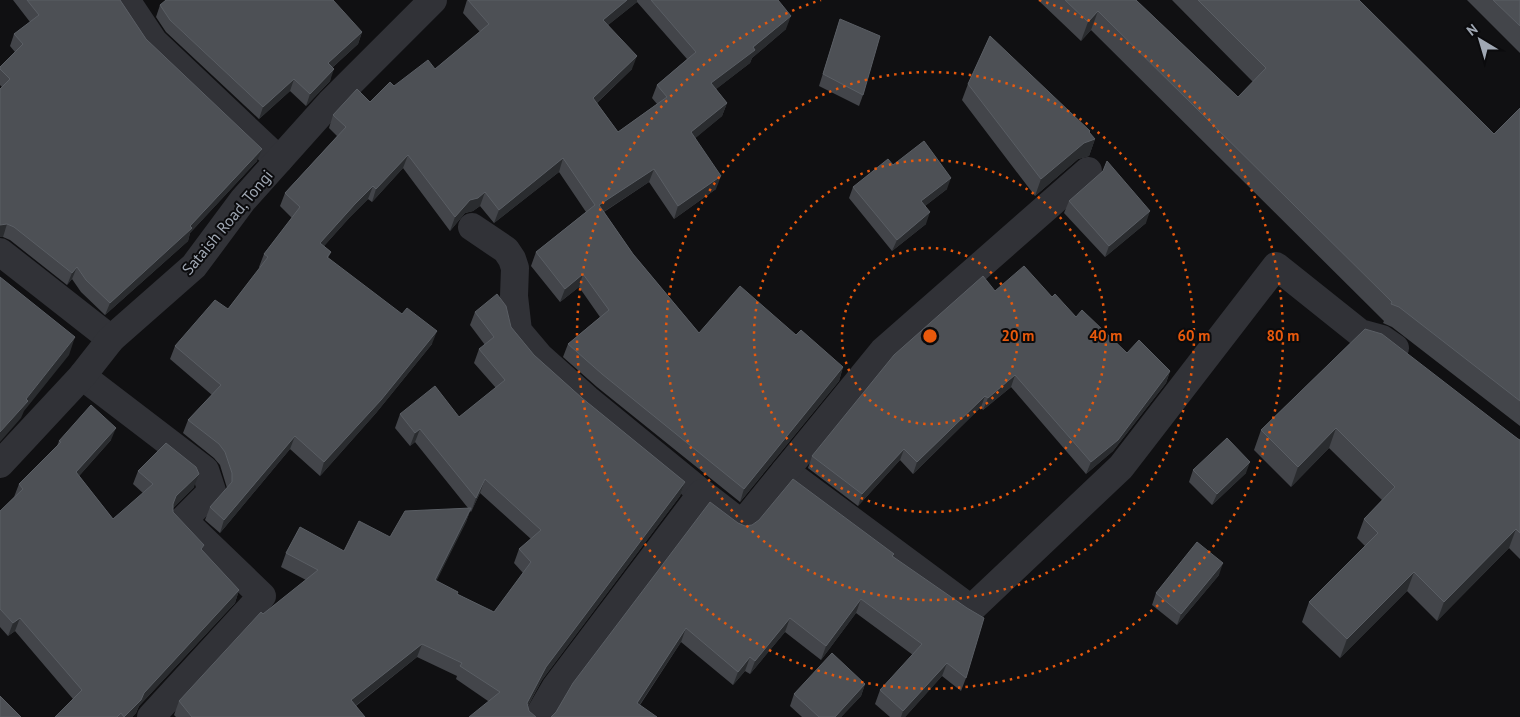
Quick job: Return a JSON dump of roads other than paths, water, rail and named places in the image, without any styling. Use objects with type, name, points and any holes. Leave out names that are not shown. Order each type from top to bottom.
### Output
[{"type":"street","points":[[126,0],[154,42],[279,160]]},
{"type":"street","name":"Sataish Road, Tongi","points":[[0,464],[82,376],[111,339],[194,266],[243,200],[330,103],[433,0]]},
{"type":"street","points":[[472,227],[506,250],[512,259],[516,268],[514,296],[518,331],[540,357],[586,399],[742,524],[883,351],[1088,171]]},
{"type":"street","points":[[0,252],[111,339]]},
{"type":"street","points":[[785,470],[971,609],[1121,467],[1276,266],[1360,333],[1382,339],[1412,362]]},
{"type":"street","points":[[82,376],[205,470],[212,491],[183,520],[262,596],[151,717]]},
{"type":"street","points":[[538,717],[566,672],[702,493]]}]
